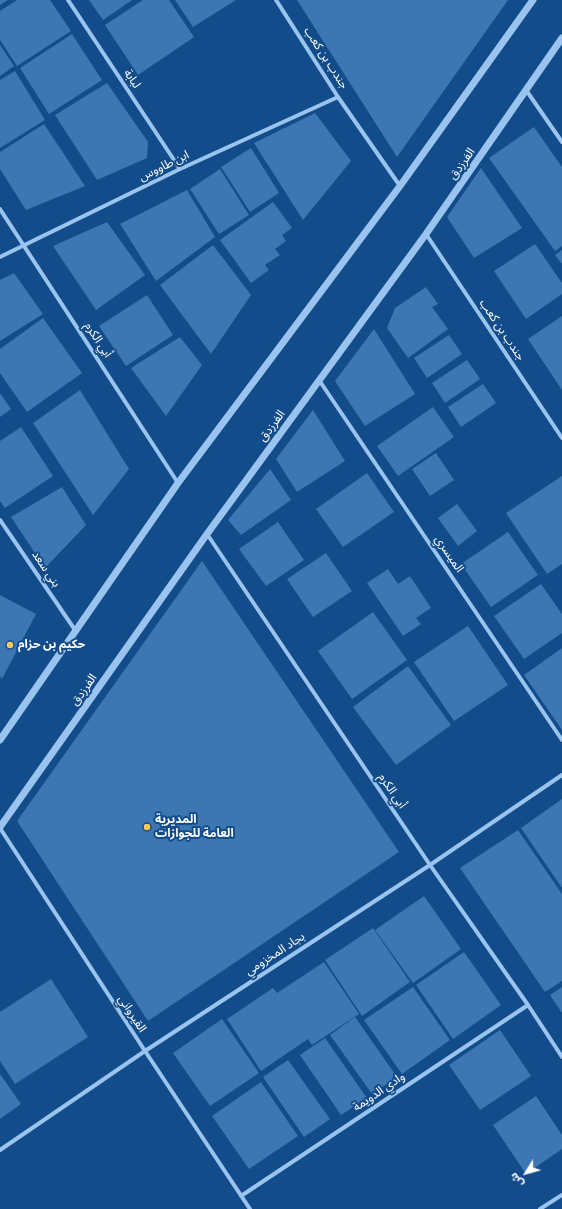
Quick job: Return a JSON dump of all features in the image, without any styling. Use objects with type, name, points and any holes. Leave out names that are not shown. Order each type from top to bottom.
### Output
[{"type":"street","name":"لبابة","points":[[68,0],[180,169]]},
{"type":"street","name":"جندب بن كعب","points":[[276,0],[338,97],[400,186]]},
{"type":"street","points":[[0,740],[178,483],[400,186],[533,0]]},
{"type":"street","name":"الفرزدق","points":[[0,827],[207,534],[426,234],[562,38]]},
{"type":"street","points":[[526,90],[562,142]]},
{"type":"street","name":"ابن طاووس","points":[[0,257],[180,169],[338,97]]},
{"type":"street","name":"أبي الكرم","points":[[0,209],[178,483]]},
{"type":"street","name":"جندب بن كعب","points":[[426,234],[562,438]]},
{"type":"street","name":"الميسري","points":[[319,380],[562,740]]},
{"type":"street","name":"بني سعد","points":[[0,520],[75,630]]},
{"type":"street","name":"أبي الكرم","points":[[207,534],[430,865],[528,1005],[562,1057]]},
{"type":"street","name":"بجاد المخزومي","points":[[0,1150],[145,1051],[430,865],[562,775]]},
{"type":"street","name":"القيرواني","points":[[0,827],[145,1051],[250,1209]]},
{"type":"street","name":"وادي الدويمة","points":[[241,1196],[528,1005]]},
{"type":"street","points":[[540,1209],[562,1195]]},
{"type":"building","points":[[0,0],[8,0],[0,5]]},
{"type":"building","points":[[17,0],[50,0],[71,31],[17,66],[0,40],[0,11]]},
{"type":"building","points":[[89,0],[132,0],[103,20]]},
{"type":"building","points":[[143,0],[169,0],[194,37],[138,75],[105,25]]},
{"type":"building","points":[[175,0],[236,0],[193,27]]},
{"type":"building","points":[[297,0],[508,0],[397,157]]},
{"type":"building","points":[[72,34],[102,80],[49,114],[20,68]]},
{"type":"building","points":[[0,45],[14,66],[0,76]]},
{"type":"building","points":[[15,71],[45,120],[0,148],[0,80]]},
{"type":"building","points":[[107,83],[148,142],[147,158],[97,180],[55,115]]},
{"type":"building","points":[[315,113],[351,161],[303,220],[254,143]]},
{"type":"building","points":[[44,124],[85,186],[26,210],[0,169],[0,152]]},
{"type":"building","points":[[534,127],[562,167],[562,246],[555,251],[489,158]]},
{"type":"building","points":[[251,148],[279,193],[250,212],[221,167]]},
{"type":"building","points":[[481,168],[522,228],[474,258],[447,217]]},
{"type":"building","points":[[220,169],[249,215],[219,234],[190,189]]},
{"type":"building","points":[[187,190],[215,237],[156,281],[120,224]]},
{"type":"building","points":[[273,202],[292,228],[282,235],[286,241],[275,249],[280,255],[265,265],[269,270],[251,283],[220,240]]},
{"type":"building","points":[[107,222],[145,275],[96,310],[53,246]]},
{"type":"building","points":[[535,244],[562,283],[562,294],[526,319],[494,271]]},
{"type":"building","points":[[213,245],[251,295],[211,354],[160,285]]},
{"type":"building","points":[[562,250],[562,264],[555,255]]},
{"type":"building","points":[[14,273],[43,314],[0,341],[0,280]]},
{"type":"building","points":[[426,287],[438,304],[432,307],[448,329],[408,358],[387,328],[395,308]]},
{"type":"building","points":[[147,295],[173,335],[126,366],[99,326]]},
{"type":"building","points":[[562,316],[562,390],[528,339]]},
{"type":"building","points":[[43,318],[82,373],[27,412],[0,373],[0,349]]},
{"type":"building","points":[[374,329],[415,394],[365,426],[335,381]]},
{"type":"building","points":[[449,335],[462,354],[427,378],[414,358]]},
{"type":"building","points":[[180,337],[202,365],[166,416],[131,368]]},
{"type":"building","points":[[467,360],[480,379],[445,403],[432,383]]},
{"type":"building","points":[[483,384],[496,403],[461,427],[448,407]]},
{"type":"building","points":[[80,390],[129,469],[93,515],[33,423]]},
{"type":"building","points":[[0,393],[11,409],[0,417]]},
{"type":"building","points":[[433,407],[454,437],[398,476],[377,446]]},
{"type":"building","points":[[313,410],[345,461],[297,492],[276,459]]},
{"type":"building","points":[[21,427],[53,476],[5,508],[0,501],[0,441]]},
{"type":"building","points":[[436,453],[454,480],[430,496],[412,469]]},
{"type":"building","points":[[270,469],[291,500],[241,535],[228,520]]},
{"type":"building","points":[[367,473],[394,512],[343,547],[316,509]]},
{"type":"building","points":[[562,476],[562,564],[547,574],[506,513]]},
{"type":"building","points":[[62,487],[86,525],[45,568],[11,517]]},
{"type":"building","points":[[457,504],[477,531],[458,546],[438,518]]},
{"type":"building","points":[[278,522],[304,560],[266,586],[239,549]]},
{"type":"building","points":[[508,532],[538,575],[491,607],[461,564]]},
{"type":"building","points":[[326,553],[352,591],[313,617],[287,579]]},
{"type":"building","points":[[202,561],[399,852],[148,1021],[17,821]]},
{"type":"building","points":[[388,569],[398,584],[410,576],[431,608],[416,618],[421,624],[403,636],[367,583]]},
{"type":"building","points":[[541,584],[562,614],[562,633],[524,659],[494,616]]},
{"type":"building","name":"حكيم بن حزام","points":[[0,595],[36,614],[2,679],[0,676]]},
{"type":"building","points":[[373,612],[407,660],[352,699],[318,651]]},
{"type":"building","points":[[468,626],[508,685],[454,721],[414,662]]},
{"type":"building","points":[[562,648],[562,730],[524,675]]},
{"type":"building","points":[[408,666],[451,725],[396,765],[353,707]]},
{"type":"building","points":[[562,799],[562,888],[521,828]]},
{"type":"building","points":[[518,830],[562,894],[562,981],[545,992],[460,868]]},
{"type":"building","points":[[424,896],[461,949],[413,983],[375,930]]},
{"type":"building","points":[[373,928],[410,982],[362,1016],[325,960]]},
{"type":"building","points":[[464,952],[501,1005],[453,1039],[416,985]]},
{"type":"building","points":[[324,962],[359,1014],[312,1045],[308,1039],[261,1071],[227,1019],[273,988],[277,993]]},
{"type":"building","points":[[51,979],[88,1037],[15,1084],[0,1061],[0,1012]]},
{"type":"building","points":[[413,987],[450,1040],[402,1074],[364,1020]]},
{"type":"building","points":[[562,987],[562,1013],[550,995]]},
{"type":"building","points":[[355,1017],[397,1077],[372,1094],[330,1035]]},
{"type":"building","points":[[222,1019],[259,1073],[210,1106],[173,1053]]},
{"type":"building","points":[[500,1030],[531,1076],[480,1110],[449,1065]]},
{"type":"building","points":[[325,1038],[367,1098],[341,1115],[300,1055]]},
{"type":"building","points":[[288,1060],[330,1119],[304,1137],[263,1077]]},
{"type":"building","points":[[0,1074],[21,1104],[0,1119]]},
{"type":"building","points":[[261,1082],[298,1136],[249,1169],[212,1116]]},
{"type":"building","points":[[536,1096],[562,1135],[562,1149],[526,1174],[493,1125]]},
{"type":"place","name":"حكيم بن حزام","points":[[10,645]]},
{"type":"place","name":"المديرية العامة للجوازات","points":[[147,827]]}]
